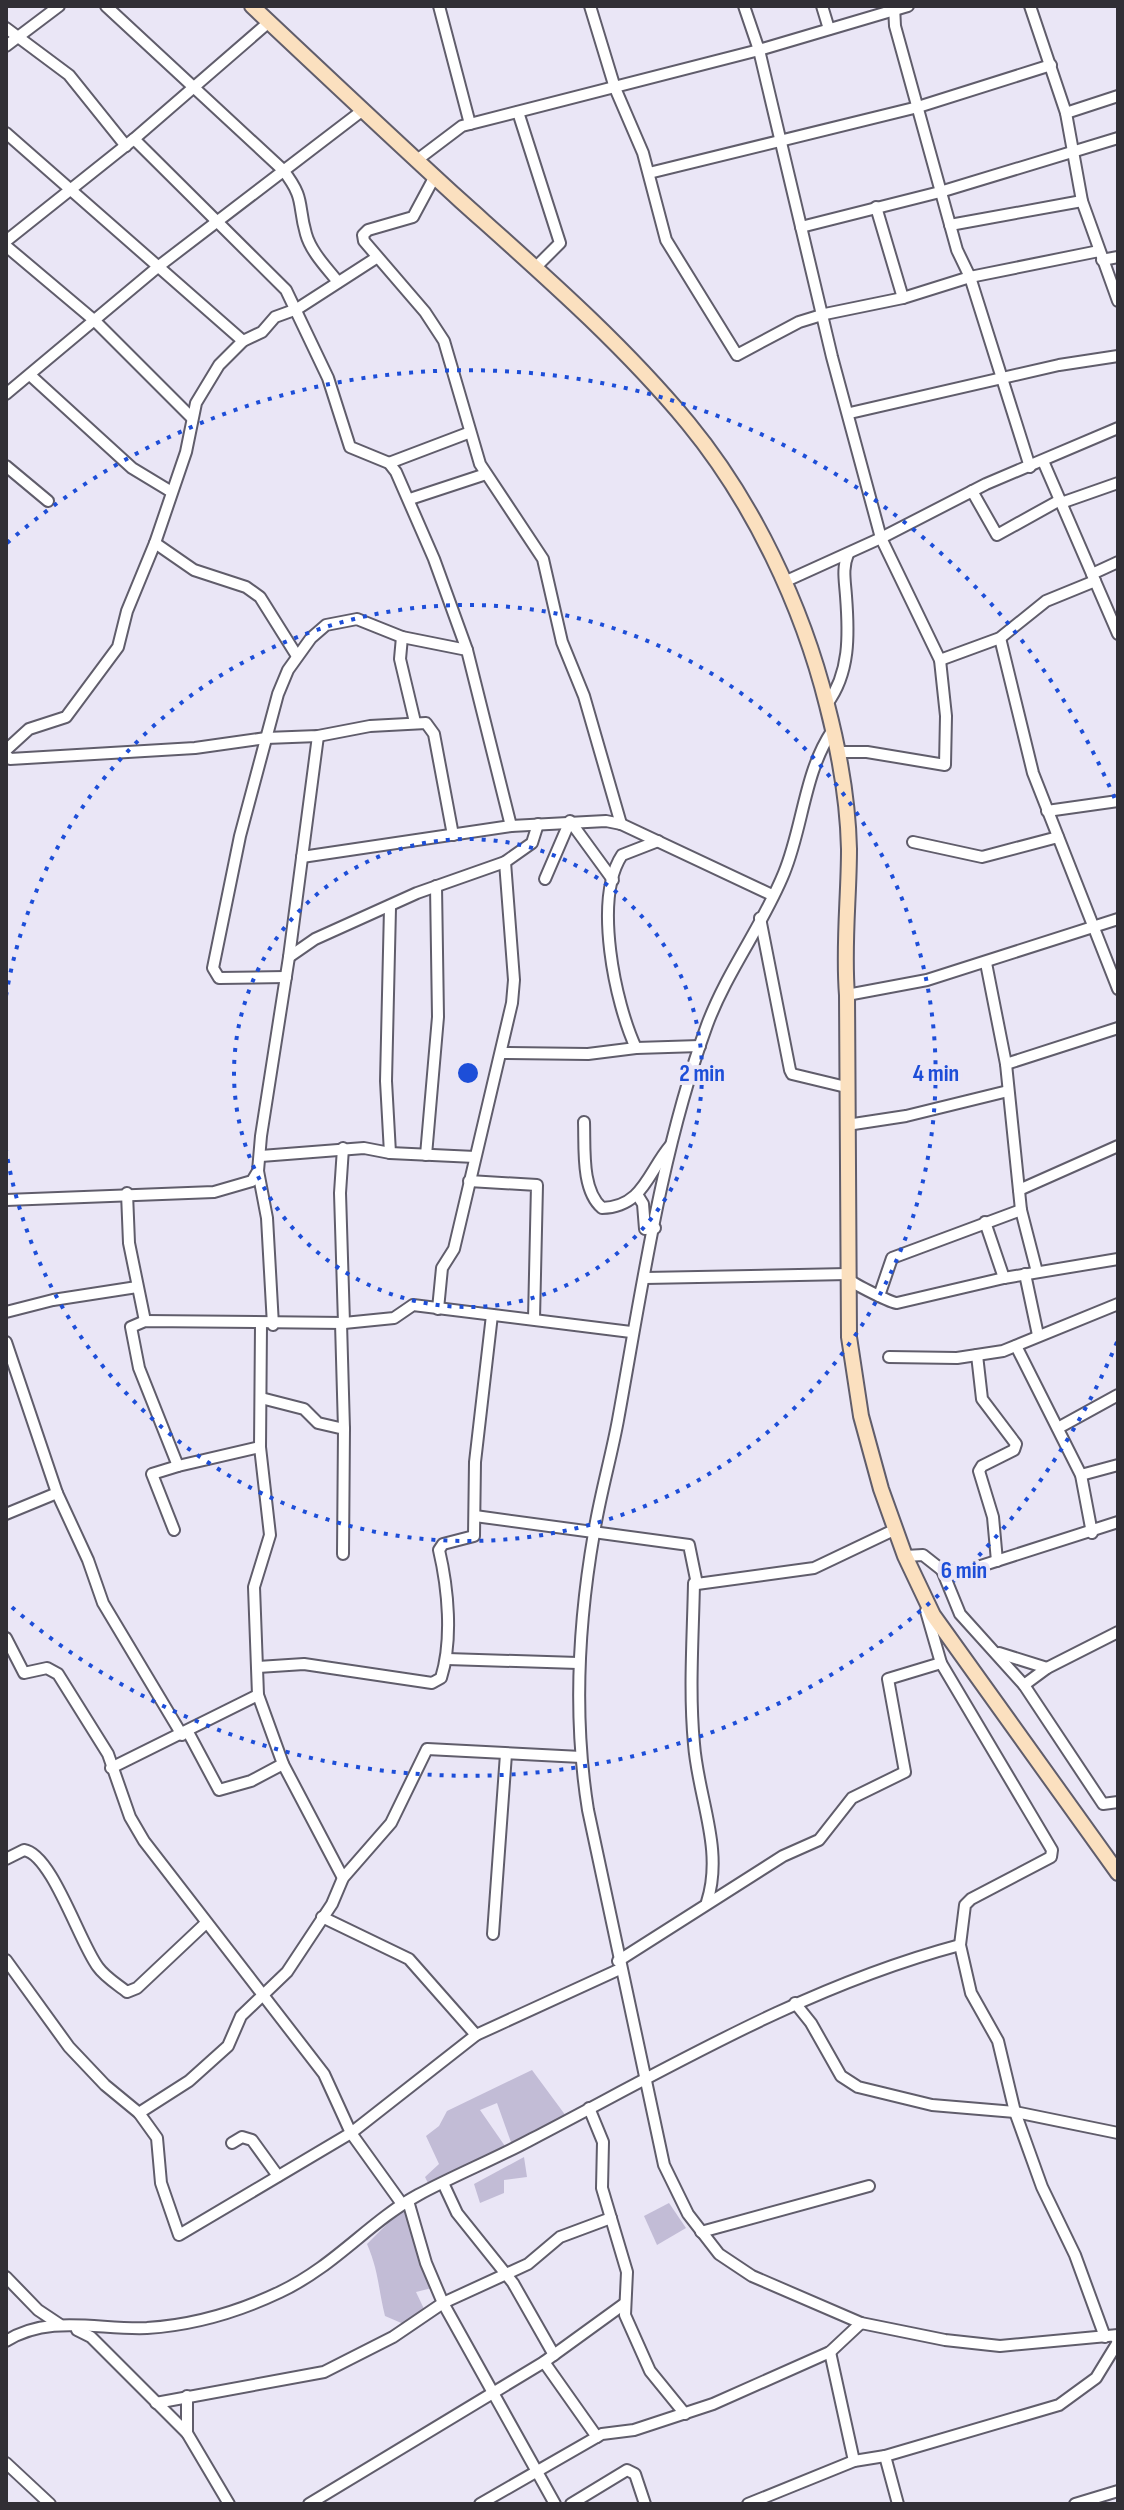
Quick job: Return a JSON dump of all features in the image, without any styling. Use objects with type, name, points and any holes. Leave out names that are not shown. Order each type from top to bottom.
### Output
[{"type":"main road","points":[[254,6],[638,368],[690,425],[756,528],[784,582],[827,704],[848,828],[843,945],[847,995],[848,1277],[851,1354],[861,1416],[905,1556],[920,1590],[961,1658],[1118,1873]]},
{"type":"street","points":[[6,46],[59,6]]},
{"type":"street","points":[[106,6],[283,170],[299,191],[305,234],[338,282]]},
{"type":"street","points":[[439,6],[470,124]]},
{"type":"street","points":[[590,6],[615,88],[649,173],[674,257],[733,352],[744,353],[788,327],[825,314],[903,298],[970,277],[1101,255],[1118,257]]},
{"type":"street","points":[[744,6],[759,50],[825,314],[836,370],[881,538],[940,660],[947,736],[945,765],[867,752],[837,752]]},
{"type":"street","points":[[822,6],[829,29]]},
{"type":"street","points":[[417,160],[449,134],[470,124],[759,50],[908,6]]},
{"type":"street","points":[[1030,6],[1066,113],[1070,152],[1082,201],[1118,301]]},
{"type":"street","points":[[895,8],[895,26],[940,192],[1030,467]]},
{"type":"street","points":[[192,418],[95,321],[6,244],[269,22]]},
{"type":"street","points":[[6,28],[69,75],[130,142],[286,290],[328,378],[350,447],[389,463],[410,499],[467,650],[511,826]]},
{"type":"street","points":[[649,173],[918,107],[1051,65]]},
{"type":"street","points":[[1066,113],[1118,96]]},
{"type":"street","points":[[6,394],[159,266],[363,110]]},
{"type":"street","points":[[518,112],[560,243],[535,268]]},
{"type":"street","points":[[6,133],[243,341]]},
{"type":"street","points":[[801,227],[940,192],[1118,138]]},
{"type":"street","points":[[435,176],[413,217],[368,230],[363,235],[376,258],[425,312],[444,341],[468,433],[486,474],[519,517],[543,559],[562,642],[584,696],[621,824]]},
{"type":"street","points":[[950,225],[1082,201]]},
{"type":"street","points":[[876,207],[903,298]]},
{"type":"street","points":[[7,758],[29,729],[66,717],[118,647],[131,599],[155,543],[170,491],[186,452],[192,418],[203,388],[219,365],[243,341],[262,332],[275,317],[297,309],[376,258]]},
{"type":"street","points":[[850,413],[1080,360],[1118,356]]},
{"type":"street","points":[[30,375],[132,468],[170,491]]},
{"type":"street","points":[[784,582],[848,554],[972,491],[1118,428]]},
{"type":"street","points":[[389,463],[468,433]]},
{"type":"street","points":[[1043,461],[1118,634]]},
{"type":"street","points":[[6,466],[48,501]]},
{"type":"street","points":[[410,499],[486,474]]},
{"type":"street","points":[[972,491],[997,535],[1061,502],[1118,483]]},
{"type":"street","points":[[155,543],[194,570],[246,587],[260,597],[297,656]]},
{"type":"street","points":[[827,704],[839,688],[845,665],[848,628],[843,574],[848,554]]},
{"type":"street","points":[[940,660],[1000,638],[1046,601],[1094,578],[1118,562]]},
{"type":"street","points":[[286,977],[219,978],[213,968],[240,836],[266,738],[278,694],[297,656],[326,625],[357,619],[402,637],[467,650]]},
{"type":"street","points":[[402,637],[400,659],[415,722]]},
{"type":"street","points":[[1000,638],[1030,761],[1118,989]]},
{"type":"street","points":[[7,758],[195,748],[266,738],[318,736],[361,727],[426,723],[434,734],[453,835]]},
{"type":"street","points":[[832,731],[816,759],[790,857],[718,998],[700,1046],[673,1143],[631,1332],[618,1420],[594,1534],[578,1663],[581,1757],[619,1965],[664,2165],[676,2194],[719,2254],[752,2276],[861,2323],[978,2344],[1025,2345],[1113,2336]]},
{"type":"street","points":[[6,1200],[214,1192],[252,1181],[261,1156],[261,1136],[289,957],[318,736]]},
{"type":"street","points":[[1047,811],[1118,801]]},
{"type":"street","points":[[545,879],[570,821]]},
{"type":"street","points":[[570,821],[613,880]]},
{"type":"street","points":[[302,857],[511,826],[570,821],[621,824],[772,895]]},
{"type":"street","points":[[289,957],[315,939],[436,886],[505,862],[532,843],[538,824]]},
{"type":"street","points":[[913,842],[982,857],[1058,837]]},
{"type":"street","points":[[636,1048],[622,1015],[611,965],[613,880],[622,855],[658,841]]},
{"type":"street","points":[[438,1309],[442,1268],[454,1249],[503,1053],[514,980],[505,862]]},
{"type":"street","points":[[426,1155],[438,1017],[436,886]]},
{"type":"street","points":[[390,908],[386,1081],[390,1153]]},
{"type":"street","points":[[760,918],[790,1070],[798,1075],[846,1087]]},
{"type":"street","points":[[847,995],[918,982],[986,963],[1015,950],[1118,919]]},
{"type":"street","points":[[986,963],[1006,1064],[1021,1210],[1037,1272]]},
{"type":"street","points":[[1006,1064],[1118,1028]]},
{"type":"street","points":[[503,1053],[588,1054],[636,1048],[700,1046]]},
{"type":"street","points":[[847,1125],[906,1116],[1008,1091]]},
{"type":"street","points":[[584,1122],[593,1200],[602,1208],[618,1208],[638,1196],[673,1143]]},
{"type":"street","points":[[1019,1190],[1118,1146]]},
{"type":"street","points":[[261,1156],[343,1148],[475,1157]]},
{"type":"street","points":[[343,1148],[340,1193],[343,1554]]},
{"type":"street","points":[[258,1171],[267,1218],[267,1325],[260,1447],[270,1535],[254,1587],[258,1695],[283,1764],[343,1878]]},
{"type":"street","points":[[469,1181],[537,1185],[534,1319]]},
{"type":"street","points":[[127,1193],[129,1243],[145,1321]]},
{"type":"street","points":[[638,1196],[643,1204],[645,1229],[655,1228]]},
{"type":"street","points":[[879,1296],[892,1258],[1021,1210]]},
{"type":"street","points":[[985,1222],[1004,1278]]},
{"type":"street","points":[[645,1278],[848,1277],[897,1303],[1004,1278],[1118,1259]]},
{"type":"street","points":[[1025,1274],[1038,1335]]},
{"type":"street","points":[[6,1312],[53,1300],[137,1287]]},
{"type":"street","points":[[889,1357],[977,1355],[1016,1346],[1118,1304]]},
{"type":"street","points":[[178,1466],[129,1333],[135,1324],[145,1321],[267,1325],[343,1323],[394,1318],[413,1305],[631,1332]]},
{"type":"street","points":[[258,1667],[304,1664],[432,1683],[441,1678],[447,1659],[445,1578],[439,1546],[474,1536],[475,1462],[492,1315]]},
{"type":"street","points":[[6,1342],[57,1493],[88,1560],[107,1613],[219,1790],[251,1781],[283,1764]]},
{"type":"street","points":[[1016,1346],[1081,1475],[1092,1533]]},
{"type":"street","points":[[977,1355],[982,1399],[1016,1444],[1014,1450],[982,1466],[979,1471],[993,1517],[997,1561]]},
{"type":"street","points":[[1058,1428],[1118,1395]]},
{"type":"street","points":[[261,1398],[304,1409],[318,1423],[344,1429]]},
{"type":"street","points":[[174,1530],[152,1474],[260,1447]]},
{"type":"street","points":[[1081,1475],[1118,1465]]},
{"type":"street","points":[[6,1514],[57,1493]]},
{"type":"street","points":[[475,1516],[689,1545],[694,1583],[693,1736],[702,1801],[714,1851],[713,1881],[707,1902]]},
{"type":"street","points":[[942,1570],[962,1572],[1092,1533],[1118,1522]]},
{"type":"street","points":[[694,1583],[814,1568],[896,1529]]},
{"type":"street","points":[[905,1556],[923,1555],[942,1570],[960,1614],[1024,1685],[1103,1804],[1118,1802]]},
{"type":"street","points":[[748,2504],[854,2461],[885,2456],[1059,2405],[1096,2378],[1118,2342],[1042,2187],[1015,2112],[1004,2056],[971,1993],[960,1945],[965,1905],[971,1899],[1052,1854],[941,1663],[920,1590]]},
{"type":"street","points":[[1024,1685],[1047,1668],[1116,1634]]},
{"type":"street","points":[[6,1638],[24,1673],[47,1668],[58,1674],[102,1742],[136,1829],[324,2074],[351,2133],[405,2203],[443,2303],[555,2504]]},
{"type":"street","points":[[996,1652],[1047,1668]]},
{"type":"street","points":[[447,1659],[578,1663]]},
{"type":"street","points":[[6,1960],[69,2047],[105,2085],[139,2113],[157,2138],[161,2183],[179,2235],[351,2133],[476,2035],[619,1965],[707,1902],[783,1856],[819,1840],[852,1798],[905,1772],[888,1679],[941,1663]]},
{"type":"street","points":[[111,1768],[258,1695]]},
{"type":"street","points":[[139,2113],[189,2081],[228,2046],[241,2016],[293,1965],[343,1878],[391,1823],[427,1749],[581,1757]]},
{"type":"street","points":[[493,1934],[506,1754]]},
{"type":"street","points":[[6,1859],[24,1850],[34,1854],[54,1883],[99,1969],[127,1992],[137,1988],[206,1923]]},
{"type":"street","points":[[322,1917],[409,1959],[476,2035]]},
{"type":"street","points":[[6,2277],[38,2310],[59,2324],[72,2327],[148,2328],[198,2321],[235,2311],[311,2276],[405,2203],[643,2079],[795,2003],[895,1963],[960,1945]]},
{"type":"street","points":[[795,2003],[811,2023],[841,2076],[858,2087],[932,2105],[1015,2112],[1118,2133]]},
{"type":"street","points":[[589,2108],[603,2142],[601,2179],[627,2272],[624,2304],[650,2371],[685,2414]]},
{"type":"street","points":[[232,2143],[242,2137],[252,2140],[278,2176]]},
{"type":"street","points":[[443,2183],[457,2213],[506,2273],[554,2355]]},
{"type":"street","points":[[701,2232],[869,2186]]},
{"type":"street","points":[[156,2403],[324,2372],[393,2337],[443,2303],[528,2264],[560,2237],[611,2218]]},
{"type":"street","points":[[309,2504],[544,2362],[624,2304]]},
{"type":"street","points":[[31,2328],[38,2310]]},
{"type":"street","points":[[480,2504],[597,2437],[685,2414],[732,2397],[830,2352],[861,2323]]},
{"type":"street","points":[[6,2341],[31,2328],[59,2324]]},
{"type":"street","points":[[72,2327],[91,2337],[187,2433],[229,2504]]},
{"type":"street","points":[[91,2337],[99,2328]]},
{"type":"street","points":[[830,2352],[854,2461]]},
{"type":"street","points":[[544,2362],[597,2437]]},
{"type":"street","points":[[187,2396],[187,2433]]},
{"type":"street","points":[[885,2456],[898,2504]]},
{"type":"street","points":[[6,2463],[50,2504]]},
{"type":"street","points":[[571,2504],[627,2470],[635,2474],[645,2504]]},
{"type":"street","points":[[1075,2504],[1118,2491]]},
{"type":"shaded area","points":[[532,2070],[566,2116],[512,2145],[497,2103],[480,2110],[507,2149],[431,2189],[425,2177],[439,2164],[426,2136],[439,2126],[447,2111]]},
{"type":"shaded area","points":[[524,2157],[527,2177],[504,2180],[504,2193],[480,2203],[474,2184]]},
{"type":"shaded area","points":[[669,2203],[686,2228],[657,2245],[644,2216]]},
{"type":"shaded area","points":[[404,2207],[432,2288],[416,2292],[425,2311],[406,2325],[385,2316],[367,2244]]}]
